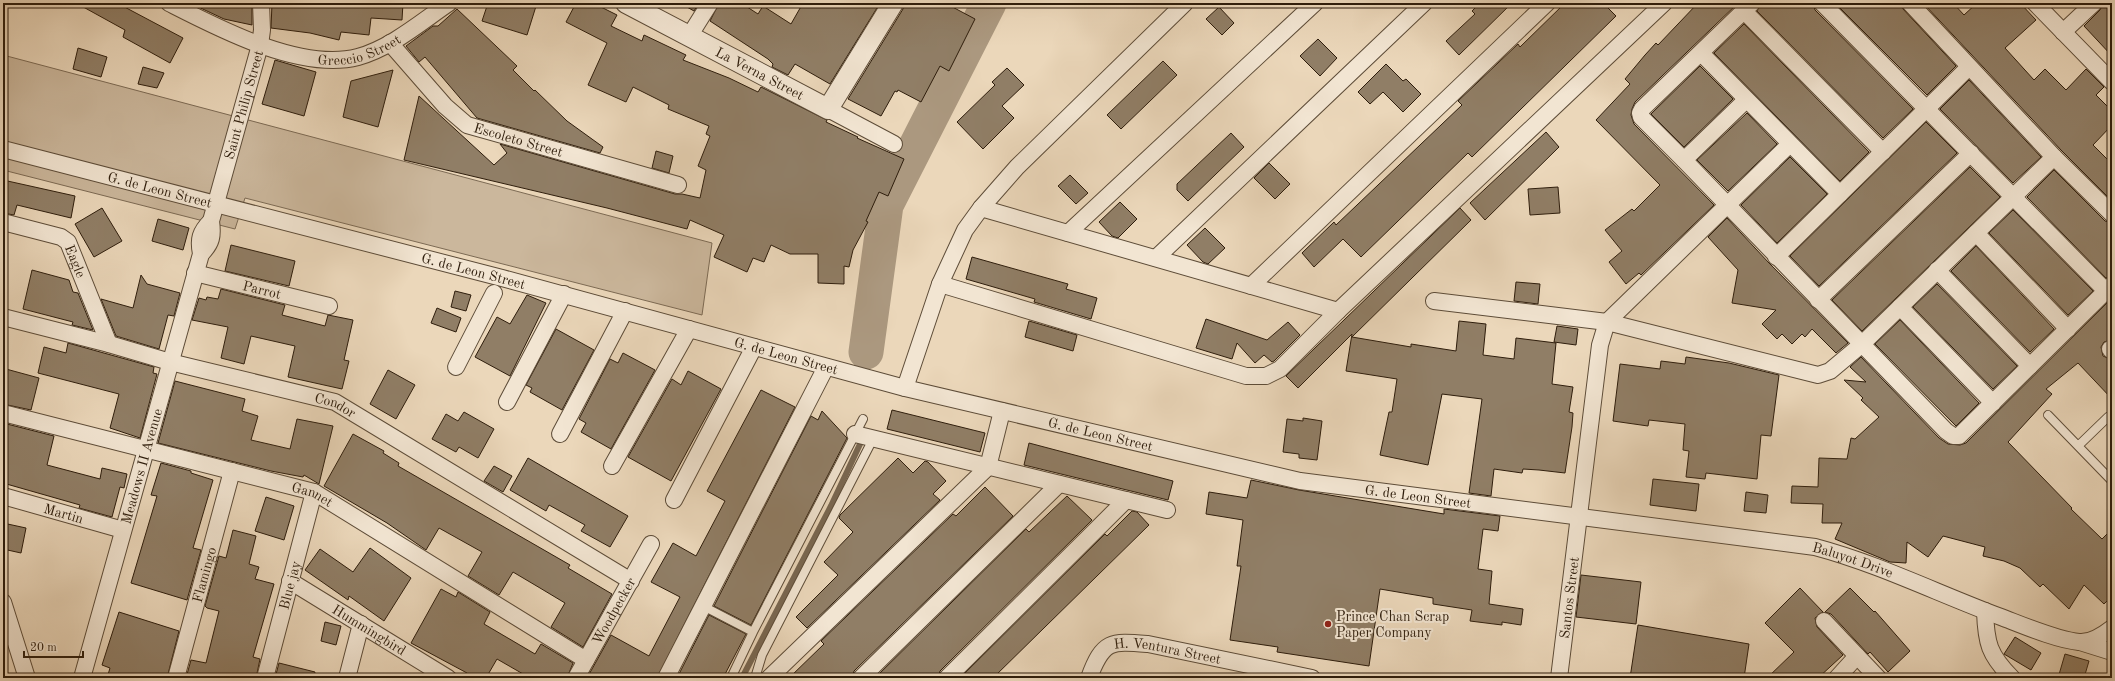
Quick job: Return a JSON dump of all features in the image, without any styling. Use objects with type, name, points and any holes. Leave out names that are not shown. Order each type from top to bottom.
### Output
[{"type":"street","name":"Greccio Street","points":[[169,3],[223,30],[260,45],[301,56],[340,60],[357,57],[390,43],[449,3]]},
{"type":"street","name":"Saint Philip Street","points":[[215,204],[260,45],[262,30],[261,3]]},
{"type":"street","name":"La Verna Street","points":[[626,3],[690,35],[894,144]]},
{"type":"street","points":[[690,35],[710,3]]},
{"type":"street","points":[[828,109],[892,3]]},
{"type":"street","points":[[905,388],[940,284],[965,230],[981,208],[1017,166],[1185,3]]},
{"type":"street","points":[[1068,233],[1316,3]]},
{"type":"street","points":[[1156,258],[1424,3]]},
{"type":"street","points":[[1251,286],[1547,3]]},
{"type":"street","points":[[1822,3],[2013,196],[2109,288],[1959,436],[1953,436],[1946,431],[1861,345],[1641,117],[1640,113],[1642,109],[1748,7],[1883,152]]},
{"type":"street","points":[[1910,3],[2054,157],[2112,214]]},
{"type":"street","points":[[2035,3],[2112,82]]},
{"type":"street","points":[[2063,32],[2094,3]]},
{"type":"street","points":[[940,284],[1246,376],[1266,376],[1280,369],[1338,311],[1659,5]]},
{"type":"street","name":"Escoleto Street","points":[[390,43],[445,106],[467,125],[678,185]]},
{"type":"street","points":[[1701,53],[1840,194]]},
{"type":"street","points":[[1776,257],[1969,67]]},
{"type":"street","points":[[1684,160],[1746,100]]},
{"type":"street","points":[[1607,322],[1728,206],[1790,144]]},
{"type":"street","name":"G. de Leon Street","points":[[3,149],[564,294],[905,388],[1300,481],[1579,518]]},
{"type":"street","points":[[1818,300],[1971,154]]},
{"type":"street","points":[[1434,301],[1607,322],[1818,375],[1830,371],[1861,345],[2054,157]]},
{"type":"street","name":"Meadows II Avenue","points":[[82,678],[195,273],[201,254],[210,245],[213,234],[211,221],[215,204]]},
{"type":"street","points":[[981,208],[1338,311]]},
{"type":"street","name":"Eagle","points":[[3,222],[61,237],[68,242],[109,344]]},
{"type":"street","points":[[1976,233],[2068,329]]},
{"type":"street","points":[[1937,270],[2030,366]]},
{"type":"street","name":"Parrot","points":[[195,273],[329,306]]},
{"type":"street","points":[[456,367],[494,293]]},
{"type":"street","points":[[507,402],[564,294]]},
{"type":"street","points":[[1900,307],[1993,403]]},
{"type":"street","points":[[560,434],[625,311]]},
{"type":"street","name":"Condor","points":[[3,317],[109,344],[170,362],[335,402],[631,580]]},
{"type":"street","name":"Santos Street","points":[[1559,678],[1600,345],[1607,322]]},
{"type":"street","points":[[612,466],[689,329]]},
{"type":"street","points":[[674,500],[754,347]]},
{"type":"street","points":[[666,678],[826,367]]},
{"type":"street","points":[[769,678],[988,467],[1002,411]]},
{"type":"street","name":"Gannet","points":[[3,413],[314,492],[586,660]]},
{"type":"street","points":[[855,434],[1167,510]]},
{"type":"street","name":"Flamingo","points":[[176,678],[232,471]]},
{"type":"street","points":[[861,678],[1059,484]]},
{"type":"street","name":"Blue jay","points":[[265,678],[314,492]]},
{"type":"street","name":"Martin","points":[[3,496],[123,530]]},
{"type":"street","points":[[947,678],[1126,500]]},
{"type":"street","name":"Baluyot Drive","points":[[1579,518],[1815,547],[1849,556],[2019,624],[2112,652]]},
{"type":"street","name":"Woodpecker","points":[[576,678],[651,544]]},
{"type":"street","name":"Hummingbird","points":[[290,581],[361,624],[439,676]]},
{"type":"street","points":[[3,602],[27,678]]},
{"type":"street","points":[[1985,611],[1988,645],[1995,658],[2012,678]]},
{"type":"street","points":[[1824,622],[1878,678]]},
{"type":"street","points":[[347,678],[361,624]]},
{"type":"street","points":[[2080,642],[2102,636],[2112,628]]},
{"type":"street","name":"H. Ventura Street","points":[[1089,678],[1102,650],[1113,644],[1124,642],[1148,644],[1309,678]]},
{"type":"street","points":[[1837,678],[1857,656]]},
{"type":"lane","points":[[2048,415],[2112,481]]},
{"type":"lane","points":[[2078,446],[2108,417]]},
{"type":"lane","points":[[731,678],[753,632],[863,419]]},
{"type":"lane","points":[[755,678],[762,655],[873,439]]},
{"type":"lane","points":[[703,606],[753,632]]},
{"type":"shaded area","points":[[3,55],[712,243],[702,315],[245,198],[235,229],[3,170]]},
{"type":"building","points":[[76,3],[117,3],[183,38],[170,63],[123,37],[125,30]]},
{"type":"building","points":[[190,3],[228,3],[252,7],[252,25],[224,19]]},
{"type":"building","points":[[272,3],[403,3],[402,20],[371,18],[369,35],[341,32],[339,40],[310,33],[271,28]]},
{"type":"building","points":[[488,3],[537,3],[527,35],[482,21]]},
{"type":"building","points":[[576,3],[593,3],[617,15],[611,26],[642,41],[644,35],[686,55],[683,60],[729,78],[758,92],[761,87],[827,120],[826,122],[858,137],[857,138],[904,159],[888,196],[879,192],[866,221],[868,222],[853,250],[849,267],[844,266],[844,284],[818,283],[818,254],[790,254],[771,245],[764,262],[753,258],[747,272],[714,257],[724,235],[690,220],[687,229],[607,208],[404,160],[419,96],[494,165],[507,153],[500,144],[675,194],[700,198],[706,170],[698,166],[710,136],[706,134],[709,126],[668,109],[669,105],[633,87],[626,102],[588,85],[607,43],[566,22]]},
{"type":"building","points":[[680,3],[699,3],[694,11]]},
{"type":"building","points":[[719,3],[741,3],[758,14],[763,6],[791,24],[803,3],[880,3],[830,84],[795,64],[788,75],[772,67],[773,64],[768,59],[710,21]]},
{"type":"building","points":[[904,3],[945,3],[975,19],[949,71],[940,66],[921,102],[898,90],[897,92],[895,91],[881,116],[848,99],[903,9]]},
{"type":"building","points":[[1480,3],[1512,3],[1459,55],[1446,41],[1475,14],[1472,11]]},
{"type":"building","points":[[1565,3],[1603,3],[1616,16],[1472,157],[1468,153],[1361,257],[1343,239],[1314,267],[1302,253],[1334,222],[1336,225],[1462,105],[1458,101],[1518,44],[1520,47]]},
{"type":"building","points":[[1698,3],[1738,3],[1635,102],[1631,115],[1634,124],[1714,205],[1641,275],[1639,273],[1626,284],[1609,262],[1622,251],[1605,230],[1632,209],[1634,211],[1660,185],[1596,120],[1630,84],[1625,79],[1645,55],[1656,43],[1658,45]]},
{"type":"building","points":[[1761,3],[1813,3],[1815,10],[1913,109],[1883,138],[1757,11]]},
{"type":"building","points":[[1835,3],[1901,3],[1903,9],[1956,66],[1927,95]]},
{"type":"building","points":[[1923,3],[1953,3],[1964,15],[1977,3],[2020,3],[2036,20],[2005,48],[2034,80],[2045,69],[2066,90],[2086,69],[2104,87],[2096,95],[2112,111],[2112,125],[2093,145],[2112,164],[2112,201],[2061,150]]},
{"type":"building","points":[[2103,3],[2112,12],[2112,56],[2084,26],[2100,10]]},
{"type":"building","points":[[1219,7],[1234,23],[1222,35],[1206,19]]},
{"type":"building","points":[[457,9],[517,66],[513,70],[534,91],[535,90],[567,121],[603,147],[600,153],[477,118],[425,57],[419,62],[406,46],[433,26],[438,26]]},
{"type":"building","points":[[1744,24],[1869,152],[1840,181],[1714,53]]},
{"type":"building","points":[[1318,39],[1337,58],[1320,76],[1300,56]]},
{"type":"building","points":[[78,48],[107,57],[101,77],[73,69]]},
{"type":"building","points":[[275,60],[316,72],[304,116],[262,104]]},
{"type":"building","points":[[1163,61],[1177,75],[1121,129],[1107,115]]},
{"type":"building","points":[[1386,64],[1403,81],[1406,79],[1421,94],[1403,112],[1383,92],[1370,104],[1358,92]]},
{"type":"building","points":[[1700,66],[1733,99],[1684,147],[1651,114]]},
{"type":"building","points":[[143,67],[164,73],[157,88],[138,84]]},
{"type":"building","points":[[1007,68],[1024,85],[1002,106],[1014,118],[983,149],[957,122],[995,85],[992,82]]},
{"type":"building","points":[[393,70],[378,127],[343,117],[351,81]]},
{"type":"building","points":[[1969,80],[2041,157],[2013,183],[1940,109]]},
{"type":"building","points":[[1747,113],[1777,144],[1728,191],[1697,160]]},
{"type":"building","points":[[1926,122],[1957,153],[1819,286],[1790,256]]},
{"type":"building","points":[[1546,132],[1559,147],[1485,220],[1470,203]]},
{"type":"building","points":[[1231,133],[1244,147],[1188,201],[1177,190],[1177,184]]},
{"type":"building","points":[[656,151],[673,156],[669,173],[652,168]]},
{"type":"building","points":[[1790,157],[1827,194],[1777,243],[1741,205]]},
{"type":"building","points":[[1269,163],[1290,184],[1275,199],[1254,178]]},
{"type":"building","points":[[1970,167],[2000,197],[1862,331],[1832,300]]},
{"type":"building","points":[[2054,170],[2105,221],[2112,223],[2112,276],[2106,278],[2027,197]]},
{"type":"building","points":[[1070,175],[1088,193],[1076,204],[1058,186]]},
{"type":"building","points":[[3,180],[75,196],[71,218],[17,205],[14,215],[3,213]]},
{"type":"building","points":[[1558,187],[1560,213],[1530,215],[1528,189]]},
{"type":"building","points":[[1120,202],[1137,219],[1118,238],[1112,236],[1099,222]]},
{"type":"building","points":[[102,208],[122,241],[94,257],[75,224]]},
{"type":"building","points":[[1460,208],[1471,220],[1352,337],[1411,347],[1411,344],[1456,351],[1459,321],[1486,324],[1483,355],[1514,359],[1516,338],[1556,343],[1552,384],[1573,387],[1569,412],[1573,413],[1572,427],[1565,473],[1523,469],[1522,473],[1494,469],[1491,496],[1469,493],[1482,399],[1442,394],[1428,465],[1380,455],[1389,412],[1392,412],[1397,379],[1346,371],[1352,334],[1298,388],[1286,376]]},
{"type":"building","points":[[2013,210],[2093,291],[2068,315],[1989,233]]},
{"type":"building","points":[[1727,218],[1848,343],[1836,353],[1812,329],[1805,337],[1802,334],[1792,344],[1782,334],[1777,339],[1762,324],[1776,310],[1732,303],[1738,270],[1708,237]]},
{"type":"building","points":[[158,219],[189,228],[183,250],[152,241]]},
{"type":"building","points":[[1205,228],[1225,248],[1208,264],[1203,262],[1187,245]]},
{"type":"building","points":[[231,245],[295,261],[289,286],[225,271]]},
{"type":"building","points":[[1976,246],[2054,329],[2030,352],[1951,271]]},
{"type":"building","points":[[972,257],[1068,284],[1066,289],[1097,298],[1091,319],[1034,302],[1035,299],[966,279]]},
{"type":"building","points":[[32,270],[69,280],[73,292],[78,293],[93,330],[72,325],[73,322],[23,309]]},
{"type":"building","points":[[141,275],[147,284],[180,293],[174,316],[168,315],[159,349],[116,336],[101,299],[133,308]]},
{"type":"building","points":[[1516,282],[1540,284],[1538,304],[1514,301]]},
{"type":"building","points":[[1937,284],[2017,366],[1993,389],[1913,307]]},
{"type":"building","points":[[221,289],[285,305],[282,315],[325,326],[328,315],[353,320],[344,360],[349,361],[342,389],[288,377],[295,346],[251,336],[244,364],[221,358],[228,327],[192,320],[199,298],[206,300],[207,297],[218,299]]},
{"type":"building","points":[[455,291],[471,295],[466,311],[451,307]]},
{"type":"building","points":[[527,295],[546,303],[510,376],[475,357],[497,317],[510,324]]},
{"type":"building","points":[[2112,298],[2112,340],[2104,342],[2101,347],[2103,356],[2112,360],[2112,399],[2078,363],[2046,389],[2052,394],[2008,442],[2072,508],[2071,509],[2102,539],[2112,529],[2112,596],[2104,604],[2084,585],[2069,609],[2043,584],[2040,587],[2020,568],[2004,561],[1983,556],[1985,547],[1943,536],[1928,557],[1907,542],[1906,563],[1890,562],[1835,539],[1842,523],[1822,523],[1823,504],[1791,503],[1792,486],[1818,487],[1819,458],[1847,459],[1851,438],[1855,439],[1879,417],[1861,400],[1863,398],[1844,380],[1866,382],[1850,367],[1861,357],[1939,438],[1948,444],[1960,445],[1966,443]]},
{"type":"building","points":[[437,308],[461,318],[456,332],[431,323]]},
{"type":"building","points":[[1206,319],[1267,340],[1288,322],[1300,335],[1274,361],[1272,362],[1264,355],[1255,363],[1237,343],[1232,359],[1196,348]]},
{"type":"building","points":[[1900,320],[1979,403],[1956,426],[1875,344]]},
{"type":"building","points":[[1029,321],[1077,335],[1073,351],[1025,337]]},
{"type":"building","points":[[1557,326],[1578,329],[1576,345],[1554,342]]},
{"type":"building","points":[[556,329],[594,350],[562,410],[530,392],[532,388],[526,385]]},
{"type":"building","points":[[68,343],[154,367],[153,373],[157,374],[140,438],[110,428],[119,394],[38,373],[44,347],[66,353]]},
{"type":"building","points":[[623,353],[655,370],[611,449],[581,432],[586,423],[579,419],[610,359],[618,363]]},
{"type":"building","points":[[1686,357],[1729,363],[1779,375],[1771,436],[1761,435],[1757,479],[1706,473],[1705,479],[1686,477],[1689,451],[1683,450],[1685,424],[1649,420],[1648,426],[1613,421],[1620,364],[1660,369],[1661,361],[1685,364]]},
{"type":"building","points":[[6,369],[39,378],[31,410],[3,404],[3,381]]},
{"type":"building","points":[[388,370],[415,385],[396,419],[370,404]]},
{"type":"building","points":[[688,371],[721,389],[671,481],[628,457],[672,379],[681,385]]},
{"type":"building","points":[[175,381],[245,399],[242,411],[258,416],[251,440],[290,449],[297,419],[333,426],[319,484],[304,475],[303,477],[271,471],[158,443]]},
{"type":"building","points":[[761,390],[795,407],[657,678],[587,678],[611,635],[649,656],[680,597],[651,582],[673,543],[696,556],[725,501],[707,491]]},
{"type":"building","points":[[892,410],[985,433],[980,452],[887,429]]},
{"type":"building","points":[[822,411],[847,438],[751,625],[714,606],[811,416],[818,420]]},
{"type":"building","points":[[464,412],[494,429],[478,458],[459,447],[456,452],[432,439],[446,414],[458,421]]},
{"type":"building","points":[[1303,418],[1322,421],[1317,460],[1299,458],[1299,454],[1283,452],[1287,419],[1303,421]]},
{"type":"building","points":[[3,423],[54,436],[47,465],[100,479],[102,468],[127,474],[124,488],[120,487],[112,517],[79,508],[80,505],[3,483],[3,465],[7,449],[3,448]]},
{"type":"building","points":[[353,434],[384,451],[383,453],[399,463],[398,466],[570,565],[568,568],[612,594],[583,647],[551,627],[565,603],[513,572],[499,595],[468,576],[482,552],[439,528],[426,550],[387,523],[324,486]]},
{"type":"building","points":[[1029,443],[1173,481],[1168,500],[1024,465]]},
{"type":"building","points":[[528,458],[628,516],[610,547],[581,531],[585,525],[549,505],[546,511],[510,490]]},
{"type":"building","points":[[898,458],[913,473],[925,461],[928,462],[946,481],[933,494],[940,500],[807,628],[796,617],[838,575],[824,562],[853,532],[839,518],[840,515]]},
{"type":"building","points":[[161,463],[191,471],[191,473],[213,480],[193,548],[201,550],[187,600],[131,583],[157,496],[151,495]]},
{"type":"building","points":[[494,466],[512,476],[503,492],[484,481]]},
{"type":"building","points":[[1653,479],[1699,484],[1696,511],[1650,505]]},
{"type":"building","points":[[1251,480],[1299,490],[1444,514],[1444,509],[1500,516],[1498,531],[1483,529],[1478,569],[1492,571],[1489,604],[1523,609],[1521,625],[1502,622],[1502,625],[1470,621],[1472,610],[1433,604],[1433,598],[1380,589],[1369,666],[1277,652],[1278,647],[1230,640],[1241,566],[1237,566],[1243,520],[1206,514],[1209,492],[1247,498]]},
{"type":"building","points":[[985,487],[1013,516],[854,671],[852,678],[789,678],[824,644],[821,641],[953,514],[956,516]]},
{"type":"building","points":[[1746,492],[1768,495],[1766,513],[1744,511]]},
{"type":"building","points":[[1067,496],[1092,520],[940,671],[938,678],[875,678],[1026,529],[1029,532]]},
{"type":"building","points":[[266,497],[294,506],[284,540],[255,531]]},
{"type":"building","points":[[1132,511],[1137,512],[1149,525],[993,678],[960,678],[1105,534],[1107,536]]},
{"type":"building","points":[[3,523],[26,528],[21,553],[3,549]]},
{"type":"building","points":[[233,530],[256,536],[249,564],[259,567],[255,579],[274,584],[253,657],[260,659],[256,678],[241,674],[240,678],[186,678],[191,660],[206,663],[219,611],[207,608],[205,606],[219,556],[226,558]]},
{"type":"building","points":[[370,548],[411,578],[384,621],[349,596],[348,600],[305,570],[320,549],[353,572]]},
{"type":"building","points":[[1581,575],[1641,582],[1636,624],[1576,617]]},
{"type":"building","points":[[1800,588],[1823,612],[1815,618],[1817,627],[1843,655],[1818,678],[1767,678],[1794,652],[1765,623]]},
{"type":"building","points":[[1850,588],[1874,612],[1875,611],[1910,651],[1888,672],[1870,652],[1868,654],[1831,614],[1825,612]]},
{"type":"building","points":[[441,589],[456,597],[458,592],[490,612],[484,624],[535,654],[541,644],[573,663],[567,678],[530,678],[497,659],[486,678],[464,678],[467,673],[411,643]]},
{"type":"building","points":[[119,612],[179,631],[167,678],[107,678],[110,668],[102,665]]},
{"type":"building","points":[[709,615],[746,634],[723,678],[677,678]]},
{"type":"building","points":[[325,622],[341,626],[336,645],[321,641]]},
{"type":"building","points":[[1638,625],[1749,644],[1744,678],[1630,678]]},
{"type":"building","points":[[2015,637],[2041,653],[2031,670],[2004,654]]},
{"type":"building","points":[[2065,654],[2089,661],[2084,678],[2058,678]]},
{"type":"building","points":[[279,663],[315,672],[314,678],[275,678]]},
{"type":"waterway","points":[[866,352],[886,205],[989,3]]},
{"type":"waterway","points":[[742,678],[831,506],[861,442]]},
{"type":"place","name":"Prince Chan Scrap Paper Company","points":[[1328,624]]}]
